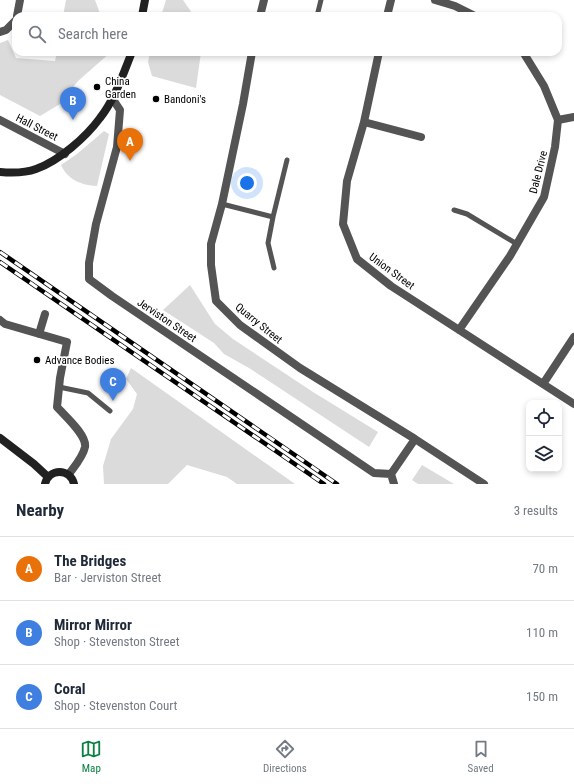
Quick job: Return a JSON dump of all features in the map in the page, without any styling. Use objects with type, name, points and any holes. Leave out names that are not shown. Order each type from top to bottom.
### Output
[{"type":"main road","points":[[143,12],[145,0]]},
{"type":"main road","points":[[0,172],[12,173],[36,169],[65,154],[87,134],[101,118],[112,98],[130,56]]},
{"type":"main road","points":[[0,438],[34,464],[46,481],[55,472],[64,472],[72,478],[74,484]]},
{"type":"street","points":[[18,12],[20,0]]},
{"type":"street","points":[[261,12],[264,0]]},
{"type":"street","points":[[388,12],[391,0]]},
{"type":"street","points":[[435,0],[455,6],[467,12]]},
{"type":"street","points":[[0,32],[6,30],[12,24]]},
{"type":"street","name":"Quarry Street","points":[[251,56],[243,104],[212,244],[210,265],[216,301],[240,325],[300,368],[415,439],[484,484]]},
{"type":"street","name":"Union Street","points":[[378,56],[364,122],[348,181],[343,224],[357,259],[391,286],[574,404]]},
{"type":"street","name":"Dale Drive","points":[[459,330],[510,256],[544,197],[555,147],[558,120],[544,86],[525,56]]},
{"type":"street","name":"Jerviston Street","points":[[112,98],[120,110],[117,147],[96,224],[90,263],[90,279],[112,296],[374,473],[391,474]]},
{"type":"street","points":[[558,120],[574,117]]},
{"type":"street","name":"Hall Street","points":[[0,120],[65,154]]},
{"type":"street","points":[[364,122],[421,137]]},
{"type":"street","points":[[39,334],[45,314]]},
{"type":"street","points":[[0,320],[5,324],[67,342],[57,406],[85,439],[85,448],[78,461],[68,474]]},
{"type":"street","points":[[543,384],[574,337]]},
{"type":"street","points":[[394,484],[391,474],[415,439]]},
{"type":"lane","points":[[318,12],[321,0]]},
{"type":"lane","points":[[274,268],[268,243],[287,160]]},
{"type":"lane","points":[[222,204],[273,217]]},
{"type":"lane","points":[[454,210],[467,214],[517,244]]},
{"type":"lane","points":[[59,387],[88,393],[110,411]]},
{"type":"shaded area","points":[[66,0],[95,0],[100,12],[64,12]]},
{"type":"shaded area","points":[[166,0],[183,0],[191,12],[162,12]]},
{"type":"shaded area","points":[[8,40],[12,49],[12,56],[15,56],[16,58],[55,61],[56,56],[106,56],[78,81],[60,104],[40,116],[0,95],[0,43]]},
{"type":"shaded area","points":[[149,56],[200,56],[196,88],[152,76],[148,62]]},
{"type":"shaded area","points":[[104,131],[109,134],[97,186],[80,183],[71,178],[61,165],[77,154]]},
{"type":"shaded area","points":[[190,285],[215,324],[233,339],[313,392],[378,432],[369,447],[249,368],[224,354],[214,343],[163,310]]},
{"type":"shaded area","points":[[131,368],[295,484],[237,484],[227,477],[187,465],[168,484],[104,484],[103,466],[111,439],[133,409],[137,394],[126,379]]},
{"type":"shaded area","points":[[422,465],[454,484],[418,484],[412,480]]},
{"type":"railway","points":[[0,252],[337,484]]},
{"type":"railway","points":[[0,262],[324,484]]},
{"type":"place","name":"China Garden","points":[[97,87]]},
{"type":"place","name":"Bandoni's","points":[[156,99]]},
{"type":"place","name":"Mirror Mirror","points":[[73,120]]},
{"type":"place","name":"The Bridges","points":[[130,161]]},
{"type":"place","name":"Advance Bodies","points":[[37,360]]},
{"type":"place","name":"Coral","points":[[113,401]]}]
